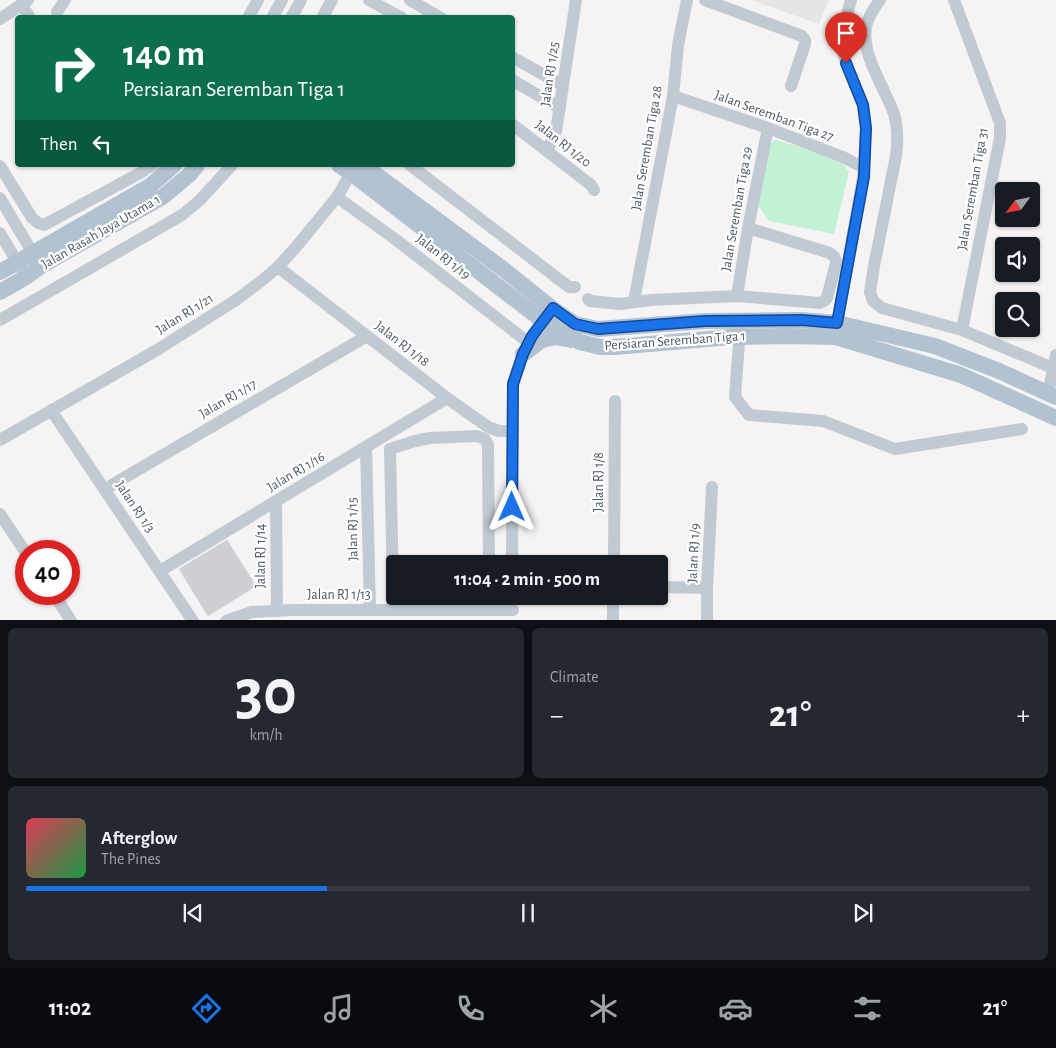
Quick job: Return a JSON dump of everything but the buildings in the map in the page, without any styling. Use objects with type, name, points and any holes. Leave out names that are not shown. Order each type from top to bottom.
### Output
[{"type":"main road","name":"Jalan Rasah Jaya Utama 1","points":[[0,292],[26,277],[37,259],[150,186],[172,167]]},
{"type":"main road","name":"Jalan Rasah Jaya Utama 1","points":[[0,272],[17,262],[37,259],[164,196],[190,174],[195,167]]},
{"type":"main road","name":"Persiaran Seremban Tiga 1","points":[[352,167],[548,315],[580,342],[600,347],[615,347],[802,320],[836,330],[961,375],[1056,418]]},
{"type":"main road","name":"Persiaran Seremban Tiga 1","points":[[548,315],[598,329],[705,321],[740,329]]},
{"type":"main road","name":"Persiaran Seremban Tiga 1","points":[[836,330],[935,346],[999,371],[1052,396]]},
{"type":"main road","points":[[526,348],[542,340],[555,337],[580,342]]},
{"type":"street","points":[[57,12],[66,0]]},
{"type":"street","points":[[250,15],[258,0]]},
{"type":"street","points":[[274,15],[282,0]]},
{"type":"street","points":[[293,15],[301,0]]},
{"type":"street","points":[[324,15],[332,0]]},
{"type":"street","points":[[369,0],[396,15]]},
{"type":"street","points":[[410,0],[436,15]]},
{"type":"street","name":"Jalan RJ 1/25","points":[[548,151],[556,131],[576,0]]},
{"type":"street","name":"Jalan Seremban Tiga 28","points":[[634,302],[673,96],[678,44],[686,0]]},
{"type":"street","points":[[705,0],[802,36],[805,44],[792,86]]},
{"type":"street","points":[[836,330],[864,177],[866,128],[863,105],[846,63],[842,46],[843,29],[851,0]]},
{"type":"street","points":[[880,0],[869,17],[865,34],[872,66],[894,114],[898,140],[874,266],[871,297],[882,308],[962,330],[1053,368]]},
{"type":"street","name":"Jalan Seremban Tiga 31","points":[[954,0],[1001,130],[962,330]]},
{"type":"street","points":[[0,19],[25,2],[29,15]]},
{"type":"street","points":[[515,59],[562,85]]},
{"type":"street","points":[[515,82],[560,108]]},
{"type":"street","name":"Jalan Seremban Tiga 27","points":[[673,96],[768,128],[843,157],[864,168]]},
{"type":"street","name":"Jalan RJ 1/20","points":[[515,126],[591,185],[594,190]]},
{"type":"street","name":"Jalan Seremban Tiga 29","points":[[737,296],[748,228],[768,128]]},
{"type":"street","points":[[0,166],[32,218],[38,223],[44,224],[149,167]]},
{"type":"street","points":[[0,320],[182,215],[200,200],[230,167]]},
{"type":"street","name":"Jalan RJ 1/21","points":[[0,440],[157,350],[236,300],[278,266],[337,197],[352,167]]},
{"type":"street","points":[[413,167],[569,287],[575,288]]},
{"type":"street","name":"Jalan RJ 1/19","points":[[337,197],[395,239],[526,348]]},
{"type":"street","points":[[0,198],[37,259]]},
{"type":"street","points":[[588,299],[590,301],[620,304],[737,296],[820,303],[827,298],[836,263],[835,257],[830,253],[748,228]]},
{"type":"street","points":[[0,233],[26,277]]},
{"type":"street","name":"Jalan RJ 1/18","points":[[278,266],[447,398],[488,427],[494,430],[512,431]]},
{"type":"street","points":[[512,555],[513,384],[526,348],[548,315]]},
{"type":"street","points":[[740,329],[735,397],[750,415],[822,420],[896,450],[1022,429]]},
{"type":"street","name":"Jalan RJ 1/17","points":[[105,489],[367,336]]},
{"type":"street","points":[[1052,396],[1053,368],[1056,355]]},
{"type":"street","name":"Jalan RJ 1/16","points":[[160,571],[447,398]]},
{"type":"street","name":"Jalan RJ 1/8","points":[[614,555],[615,401]]},
{"type":"street","name":"Jalan RJ 1/3","points":[[51,410],[193,620]]},
{"type":"street","points":[[485,439],[494,430]]},
{"type":"street","points":[[386,435],[390,449],[392,555]]},
{"type":"street","points":[[390,449],[430,438],[477,436],[485,439],[488,445],[489,555]]},
{"type":"street","name":"Jalan RJ 1/15","points":[[366,447],[370,610]]},
{"type":"street","name":"Jalan RJ 1/9","points":[[706,620],[712,488]]},
{"type":"street","name":"Jalan RJ 1/14","points":[[276,501],[277,611]]},
{"type":"street","points":[[0,514],[17,540]]},
{"type":"street","points":[[668,587],[707,588]]},
{"type":"street","points":[[62,605],[72,620]]},
{"type":"street","points":[[613,605],[613,620]]},
{"type":"street","name":"Jalan RJ 1/13","points":[[226,620],[252,612],[513,607]]},
{"type":"shaded area","points":[[751,0],[829,0],[819,24]]},
{"type":"green space","points":[[775,140],[838,157],[849,172],[834,234],[769,221],[757,204],[766,147]]},
{"type":"route","points":[[512,507],[513,384],[523,354],[532,336],[553,308],[575,324],[598,329],[705,321],[802,320],[837,323],[864,177],[866,128],[863,105],[846,63]]}]
